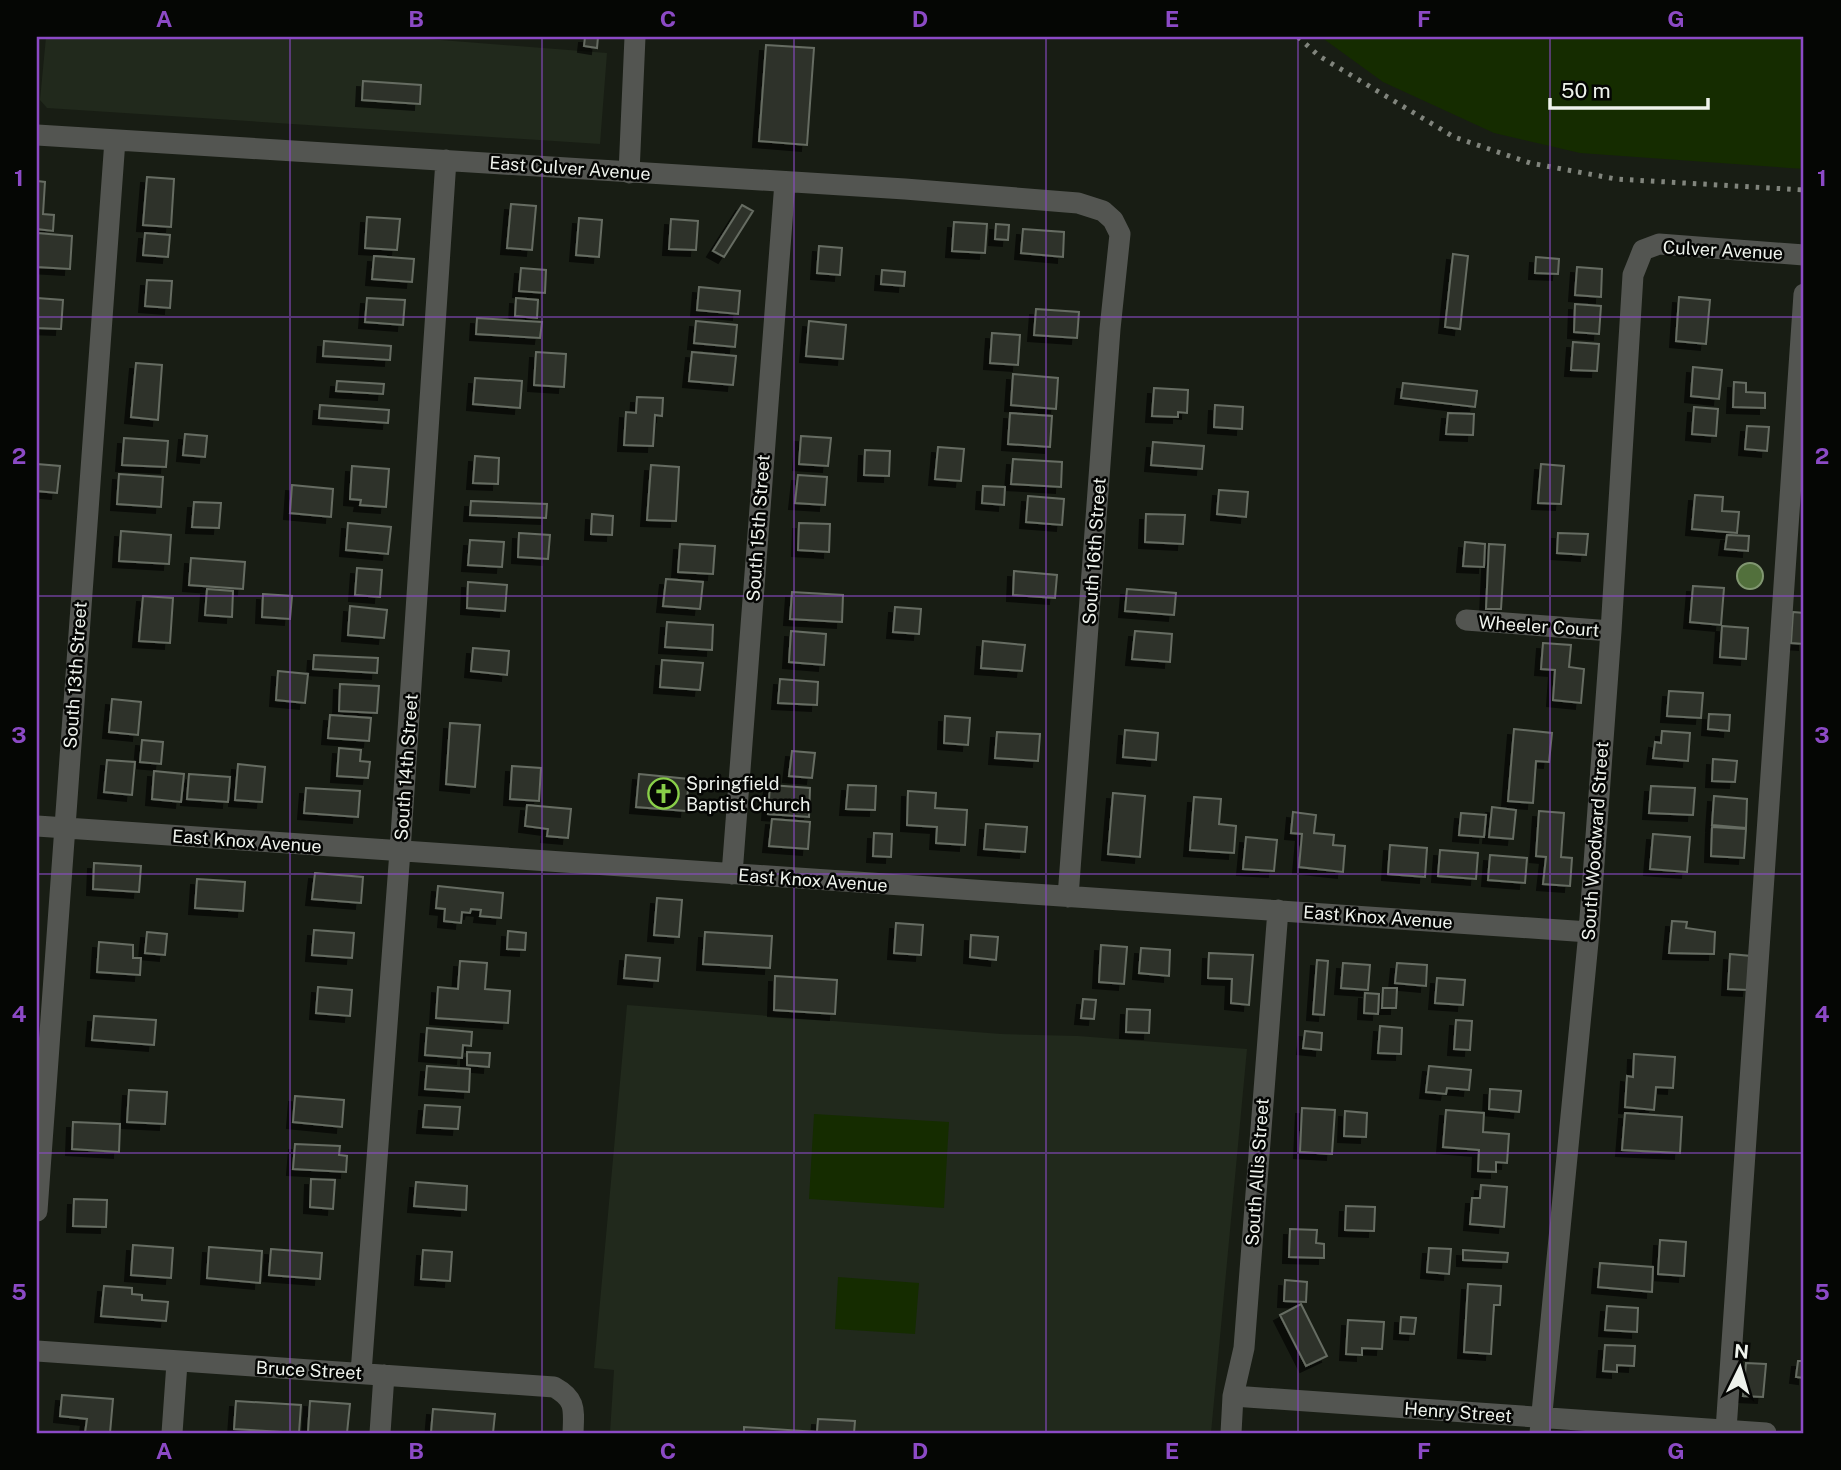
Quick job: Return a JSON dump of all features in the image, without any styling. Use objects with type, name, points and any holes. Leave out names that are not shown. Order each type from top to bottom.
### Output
[{"type":"street","points":[[629,173],[635,37]]},
{"type":"street","name":"East Culver Avenue","points":[[37,135],[785,182],[1077,203],[1103,211]]},
{"type":"street","name":"South 13th Street","points":[[37,1211],[115,139]]},
{"type":"street","name":"South 14th Street","points":[[361,1373],[400,851],[446,160]]},
{"type":"street","name":"South 15th Street","points":[[732,874],[785,182]]},
{"type":"street","name":"South 16th Street","points":[[1068,897],[1110,329],[1120,234],[1113,220],[1103,211]]},
{"type":"street","name":"Culver Avenue","points":[[1643,250],[1659,244],[1804,255]]},
{"type":"street","name":"South Woodward Street","points":[[1541,1426],[1589,932],[1633,275],[1643,250]]},
{"type":"street","points":[[1726,1430],[1804,294]]},
{"type":"street","name":"Wheeler Court","points":[[1466,621],[1611,631]]},
{"type":"street","name":"East Knox Avenue","points":[[37,826],[1589,932]]},
{"type":"street","name":"South Allis Street","points":[[1231,1433],[1233,1396],[1244,1348],[1278,910]]},
{"type":"street","name":"Bruce Street","points":[[37,1351],[177,1363],[554,1387],[568,1395],[575,1404],[573,1433]]},
{"type":"street","points":[[172,1433],[177,1363]]},
{"type":"street","points":[[380,1433],[384,1375]]},
{"type":"street","name":"Henry Street","points":[[1233,1396],[1541,1426],[1766,1433]]},
{"type":"shaded area","points":[[46,37],[403,37],[607,53],[600,144],[47,108],[40,100]]},
{"type":"shaded area","points":[[1321,37],[1804,37],[1804,169],[1580,153],[1494,133],[1383,82]]},
{"type":"shaded area","points":[[1750,563],[1759,567],[1763,576],[1759,585],[1750,589],[1741,585],[1737,576],[1741,567]]},
{"type":"shaded area","points":[[627,1005],[1001,1034],[1078,1036],[1247,1049],[1211,1433],[610,1433],[614,1370],[594,1368]]},
{"type":"shaded area","points":[[814,1114],[949,1122],[944,1208],[809,1199]]},
{"type":"shaded area","points":[[838,1277],[919,1283],[915,1334],[835,1329]]},
{"type":"building","points":[[585,37],[598,37],[597,48],[584,46]]},
{"type":"building","points":[[766,45],[814,48],[807,145],[759,141]]},
{"type":"building","points":[[363,81],[421,85],[420,104],[362,100]]},
{"type":"building","points":[[147,177],[174,179],[171,227],[143,225]]},
{"type":"building","points":[[37,181],[45,182],[43,214],[54,215],[53,231],[37,229]]},
{"type":"building","points":[[511,204],[536,206],[532,250],[507,248]]},
{"type":"building","points":[[742,205],[753,211],[724,257],[713,251]]},
{"type":"building","points":[[367,217],[400,219],[397,250],[365,248]]},
{"type":"building","points":[[579,218],[602,220],[599,257],[576,255]]},
{"type":"building","points":[[671,219],[698,221],[696,250],[669,249]]},
{"type":"building","points":[[954,222],[987,224],[985,253],[952,251]]},
{"type":"building","points":[[996,224],[1009,225],[1008,240],[995,239]]},
{"type":"building","points":[[1023,229],[1064,232],[1063,257],[1021,253]]},
{"type":"building","points":[[37,233],[72,236],[70,269],[37,267]]},
{"type":"building","points":[[145,233],[170,235],[168,257],[143,255]]},
{"type":"building","points":[[819,246],[842,248],[840,275],[817,273]]},
{"type":"building","points":[[1453,254],[1468,256],[1460,329],[1445,327]]},
{"type":"building","points":[[374,256],[414,259],[412,282],[372,279]]},
{"type":"building","points":[[1536,257],[1559,259],[1558,274],[1535,273]]},
{"type":"building","points":[[1577,267],[1602,269],[1601,297],[1575,295]]},
{"type":"building","points":[[521,268],[546,270],[545,293],[519,291]]},
{"type":"building","points":[[882,270],[905,272],[904,286],[881,284]]},
{"type":"building","points":[[147,280],[172,281],[170,308],[145,306]]},
{"type":"building","points":[[699,287],[740,291],[738,314],[697,310]]},
{"type":"building","points":[[1679,297],[1710,300],[1706,344],[1676,341]]},
{"type":"building","points":[[37,298],[63,300],[61,329],[37,328]]},
{"type":"building","points":[[367,298],[405,300],[403,325],[365,322]]},
{"type":"building","points":[[516,298],[538,300],[537,318],[515,316]]},
{"type":"building","points":[[1575,304],[1601,306],[1599,334],[1574,332]]},
{"type":"building","points":[[1036,309],[1079,312],[1077,338],[1034,335]]},
{"type":"building","points":[[477,318],[542,322],[540,338],[476,334]]},
{"type":"building","points":[[696,321],[737,325],[735,347],[694,343]]},
{"type":"building","points":[[809,321],[846,325],[843,359],[806,356]]},
{"type":"building","points":[[992,333],[1020,335],[1018,365],[990,363]]},
{"type":"building","points":[[324,341],[391,346],[390,360],[323,356]]},
{"type":"building","points":[[1573,342],[1599,344],[1597,371],[1571,370]]},
{"type":"building","points":[[536,352],[566,354],[564,387],[534,385]]},
{"type":"building","points":[[692,352],[736,356],[733,385],[689,381]]},
{"type":"building","points":[[136,363],[162,365],[158,420],[131,417]]},
{"type":"building","points":[[1693,367],[1722,370],[1719,399],[1691,396]]},
{"type":"building","points":[[1013,374],[1058,378],[1056,409],[1011,405]]},
{"type":"building","points":[[475,378],[522,381],[520,408],[473,404]]},
{"type":"building","points":[[337,381],[384,384],[383,394],[336,391]]},
{"type":"building","points":[[1734,382],[1746,383],[1746,392],[1765,393],[1765,408],[1733,407]]},
{"type":"building","points":[[1403,383],[1477,391],[1475,407],[1401,398]]},
{"type":"building","points":[[1154,388],[1188,390],[1187,413],[1178,412],[1178,417],[1152,416]]},
{"type":"building","points":[[637,397],[663,398],[662,416],[655,415],[653,446],[624,445],[626,412],[636,413]]},
{"type":"building","points":[[320,405],[389,410],[388,423],[319,418]]},
{"type":"building","points":[[1215,405],[1243,407],[1242,429],[1214,427]]},
{"type":"building","points":[[1694,407],[1718,409],[1716,436],[1692,434]]},
{"type":"building","points":[[1010,413],[1052,416],[1050,447],[1008,444]]},
{"type":"building","points":[[1448,413],[1474,414],[1473,435],[1446,434]]},
{"type":"building","points":[[1747,426],[1769,427],[1767,451],[1745,449]]},
{"type":"building","points":[[185,434],[207,436],[205,457],[183,455]]},
{"type":"building","points":[[801,436],[831,438],[828,466],[799,464]]},
{"type":"building","points":[[124,438],[168,441],[166,467],[122,465]]},
{"type":"building","points":[[1153,442],[1204,446],[1202,469],[1151,465]]},
{"type":"building","points":[[938,447],[964,449],[961,481],[935,479]]},
{"type":"building","points":[[865,450],[890,451],[889,476],[864,475]]},
{"type":"building","points":[[475,456],[499,458],[498,484],[473,483]]},
{"type":"building","points":[[1013,459],[1062,462],[1061,487],[1011,484]]},
{"type":"building","points":[[37,464],[60,466],[57,493],[37,491]]},
{"type":"building","points":[[1541,464],[1564,466],[1561,504],[1538,503]]},
{"type":"building","points":[[651,465],[679,467],[676,521],[647,520]]},
{"type":"building","points":[[352,466],[389,469],[386,507],[360,505],[361,500],[350,499]]},
{"type":"building","points":[[119,474],[163,477],[161,507],[117,504]]},
{"type":"building","points":[[798,475],[827,477],[825,505],[795,503]]},
{"type":"building","points":[[292,485],[333,489],[331,517],[290,513]]},
{"type":"building","points":[[983,486],[1005,487],[1004,505],[982,503]]},
{"type":"building","points":[[1219,490],[1248,492],[1246,517],[1217,514]]},
{"type":"building","points":[[1695,495],[1723,497],[1722,511],[1739,512],[1737,533],[1692,529]]},
{"type":"building","points":[[1028,496],[1064,499],[1062,525],[1026,522]]},
{"type":"building","points":[[471,501],[547,504],[546,518],[470,515]]},
{"type":"building","points":[[194,502],[221,503],[219,528],[192,527]]},
{"type":"building","points":[[592,514],[613,516],[612,535],[591,534]]},
{"type":"building","points":[[1146,514],[1185,515],[1183,544],[1145,542]]},
{"type":"building","points":[[348,523],[391,527],[388,554],[346,550]]},
{"type":"building","points":[[799,523],[830,524],[829,552],[798,550]]},
{"type":"building","points":[[121,531],[171,535],[169,564],[119,561]]},
{"type":"building","points":[[519,533],[550,535],[548,559],[518,557]]},
{"type":"building","points":[[1558,533],[1588,534],[1586,555],[1557,553]]},
{"type":"building","points":[[1727,535],[1749,536],[1748,551],[1725,549]]},
{"type":"building","points":[[470,540],[504,542],[502,567],[468,565]]},
{"type":"building","points":[[1465,542],[1485,544],[1484,567],[1463,566]]},
{"type":"building","points":[[680,544],[715,546],[713,574],[678,572]]},
{"type":"building","points":[[1489,544],[1505,545],[1501,609],[1486,609]]},
{"type":"building","points":[[191,558],[245,562],[243,589],[189,585]]},
{"type":"building","points":[[357,568],[382,570],[380,597],[355,595]]},
{"type":"building","points":[[1014,571],[1057,575],[1055,598],[1013,595]]},
{"type":"building","points":[[666,579],[703,582],[700,609],[663,606]]},
{"type":"building","points":[[468,582],[507,585],[505,611],[467,608]]},
{"type":"building","points":[[1693,586],[1724,588],[1721,625],[1690,622]]},
{"type":"building","points":[[207,589],[233,591],[232,617],[205,615]]},
{"type":"building","points":[[1127,589],[1176,593],[1174,615],[1125,611]]},
{"type":"building","points":[[792,592],[843,595],[842,622],[790,619]]},
{"type":"building","points":[[263,594],[292,596],[290,619],[262,617]]},
{"type":"building","points":[[143,596],[173,598],[170,643],[139,641]]},
{"type":"building","points":[[350,606],[387,610],[384,638],[348,635]]},
{"type":"building","points":[[895,607],[921,609],[919,634],[893,632]]},
{"type":"building","points":[[1793,612],[1804,613],[1804,644],[1791,643]]},
{"type":"building","points":[[667,622],[713,625],[712,650],[665,647]]},
{"type":"building","points":[[1722,626],[1748,628],[1746,659],[1720,657]]},
{"type":"building","points":[[791,631],[826,634],[824,665],[789,662]]},
{"type":"building","points":[[1135,631],[1172,634],[1170,662],[1132,659]]},
{"type":"building","points":[[983,641],[1025,645],[1022,671],[981,668]]},
{"type":"building","points":[[1543,643],[1571,645],[1569,667],[1584,669],[1581,703],[1553,700],[1555,670],[1541,669]]},
{"type":"building","points":[[473,648],[509,651],[507,675],[471,671]]},
{"type":"building","points":[[314,655],[378,658],[377,673],[313,669]]},
{"type":"building","points":[[662,660],[703,663],[700,690],[660,687]]},
{"type":"building","points":[[278,671],[308,674],[305,703],[276,700]]},
{"type":"building","points":[[780,679],[818,682],[817,705],[778,703]]},
{"type":"building","points":[[340,684],[379,686],[377,713],[339,711]]},
{"type":"building","points":[[1669,691],[1703,693],[1701,718],[1667,716]]},
{"type":"building","points":[[112,699],[141,702],[138,735],[109,732]]},
{"type":"building","points":[[1709,714],[1730,715],[1729,731],[1708,729]]},
{"type":"building","points":[[330,715],[371,718],[369,741],[328,738]]},
{"type":"building","points":[[945,716],[970,718],[968,745],[944,743]]},
{"type":"building","points":[[450,723],[480,725],[475,787],[446,784]]},
{"type":"building","points":[[1514,729],[1552,733],[1549,762],[1536,761],[1533,803],[1508,801]]},
{"type":"building","points":[[1125,730],[1158,733],[1156,760],[1123,757]]},
{"type":"building","points":[[1662,731],[1690,733],[1688,761],[1653,758],[1655,742],[1661,743]]},
{"type":"building","points":[[997,732],[1040,734],[1038,761],[995,758]]},
{"type":"building","points":[[142,740],[163,742],[161,764],[140,762]]},
{"type":"building","points":[[339,748],[361,750],[360,761],[370,762],[368,778],[337,776]]},
{"type":"building","points":[[792,751],[815,753],[812,778],[789,776]]},
{"type":"building","points":[[1713,759],[1737,761],[1735,782],[1712,781]]},
{"type":"building","points":[[107,760],[135,762],[132,795],[104,792]]},
{"type":"building","points":[[238,764],[265,767],[262,802],[235,800]]},
{"type":"building","points":[[512,766],[541,768],[539,801],[510,799]]},
{"type":"building","points":[[154,771],[184,774],[181,802],[152,799]]},
{"type":"building","points":[[189,774],[230,777],[228,802],[187,799]]},
{"type":"building","points":[[639,774],[689,779],[686,811],[636,807]]},
{"type":"building","points":[[770,785],[810,788],[809,817],[768,814]]},
{"type":"building","points":[[848,785],[876,786],[875,810],[846,809]]},
{"type":"building","points":[[1651,786],[1695,788],[1693,815],[1649,813]]},
{"type":"building","points":[[306,788],[360,791],[358,817],[304,813]]},
{"type":"building","points":[[908,791],[936,793],[935,808],[967,810],[965,845],[936,843],[937,827],[907,825]]},
{"type":"building","points":[[1113,793],[1145,796],[1140,857],[1108,854]]},
{"type":"building","points":[[1714,796],[1747,799],[1746,828],[1712,825]]},
{"type":"building","points":[[1194,797],[1221,799],[1219,824],[1236,826],[1234,853],[1190,850]]},
{"type":"building","points":[[527,805],[571,809],[568,838],[547,836],[548,829],[525,826]]},
{"type":"building","points":[[1492,807],[1516,810],[1513,839],[1489,837]]},
{"type":"building","points":[[1539,811],[1564,813],[1561,857],[1572,858],[1570,886],[1543,884],[1546,857],[1536,856]]},
{"type":"building","points":[[1293,812],[1316,815],[1314,833],[1334,835],[1333,845],[1345,846],[1343,872],[1299,867],[1302,834],[1291,833]]},
{"type":"building","points":[[1461,813],[1486,815],[1484,837],[1459,835]]},
{"type":"building","points":[[772,819],[810,822],[808,849],[769,846]]},
{"type":"building","points":[[986,824],[1027,827],[1025,852],[984,849]]},
{"type":"building","points":[[1712,827],[1746,829],[1744,858],[1711,856]]},
{"type":"building","points":[[874,833],[892,834],[891,857],[873,856]]},
{"type":"building","points":[[1653,834],[1690,837],[1687,872],[1650,869]]},
{"type":"building","points":[[1246,837],[1277,840],[1274,871],[1243,869]]},
{"type":"building","points":[[1390,845],[1427,848],[1425,877],[1388,874]]},
{"type":"building","points":[[1440,850],[1478,853],[1476,879],[1438,876]]},
{"type":"building","points":[[1490,855],[1527,858],[1525,883],[1488,880]]},
{"type":"building","points":[[94,863],[141,866],[139,892],[93,889]]},
{"type":"building","points":[[315,873],[363,877],[361,903],[312,899]]},
{"type":"building","points":[[197,879],[245,882],[243,911],[195,908]]},
{"type":"building","points":[[438,886],[503,893],[501,918],[480,916],[481,910],[471,909],[470,913],[462,912],[461,923],[444,921],[445,909],[436,908]]},
{"type":"building","points":[[657,898],[682,900],[679,937],[654,935]]},
{"type":"building","points":[[1672,921],[1687,922],[1686,928],[1715,932],[1714,954],[1669,953]]},
{"type":"building","points":[[896,923],[923,925],[921,955],[894,953]]},
{"type":"building","points":[[314,930],[354,933],[352,958],[312,955]]},
{"type":"building","points":[[508,931],[526,933],[525,950],[507,949]]},
{"type":"building","points":[[147,932],[167,934],[165,955],[145,953]]},
{"type":"building","points":[[705,932],[772,936],[770,968],[703,964]]},
{"type":"building","points":[[971,935],[998,937],[996,960],[970,957]]},
{"type":"building","points":[[99,942],[133,945],[133,958],[141,958],[140,975],[97,972]]},
{"type":"building","points":[[1101,945],[1127,947],[1124,984],[1099,982]]},
{"type":"building","points":[[1141,948],[1170,950],[1169,976],[1139,973]]},
{"type":"building","points":[[1209,953],[1253,955],[1249,1005],[1231,1003],[1232,979],[1208,978]]},
{"type":"building","points":[[1730,954],[1751,956],[1748,990],[1728,989]]},
{"type":"building","points":[[626,955],[660,958],[658,981],[624,978]]},
{"type":"building","points":[[1317,960],[1328,961],[1324,1015],[1313,1014]]},
{"type":"building","points":[[460,961],[487,963],[485,989],[510,991],[508,1023],[436,1018],[438,987],[458,989]]},
{"type":"building","points":[[1343,963],[1370,965],[1368,990],[1341,988]]},
{"type":"building","points":[[1397,963],[1427,965],[1426,986],[1395,983]]},
{"type":"building","points":[[775,976],[837,980],[835,1014],[774,1010]]},
{"type":"building","points":[[1437,978],[1465,980],[1463,1005],[1435,1003]]},
{"type":"building","points":[[318,987],[352,990],[350,1016],[316,1013]]},
{"type":"building","points":[[1383,988],[1397,988],[1396,1008],[1382,1008]]},
{"type":"building","points":[[1365,993],[1379,994],[1378,1014],[1364,1013]]},
{"type":"building","points":[[1083,999],[1096,1000],[1094,1019],[1081,1018]]},
{"type":"building","points":[[1127,1009],[1150,1010],[1149,1033],[1126,1032]]},
{"type":"building","points":[[94,1016],[156,1020],[154,1045],[92,1040]]},
{"type":"building","points":[[1456,1020],[1472,1021],[1470,1050],[1454,1049]]},
{"type":"building","points":[[1380,1026],[1402,1028],[1401,1054],[1378,1053]]},
{"type":"building","points":[[427,1028],[472,1032],[471,1046],[463,1045],[462,1058],[425,1055]]},
{"type":"building","points":[[1305,1031],[1322,1033],[1321,1050],[1303,1048]]},
{"type":"building","points":[[467,1052],[490,1053],[489,1067],[467,1065]]},
{"type":"building","points":[[1634,1054],[1675,1057],[1673,1088],[1656,1087],[1654,1110],[1625,1107],[1627,1076],[1633,1077]]},
{"type":"building","points":[[427,1066],[470,1069],[469,1092],[425,1089]]},
{"type":"building","points":[[1429,1066],[1471,1070],[1469,1090],[1447,1088],[1446,1094],[1426,1092]]},
{"type":"building","points":[[1490,1089],[1521,1091],[1519,1112],[1489,1109]]},
{"type":"building","points":[[129,1090],[167,1092],[165,1124],[127,1122]]},
{"type":"building","points":[[295,1096],[344,1100],[342,1127],[293,1122]]},
{"type":"building","points":[[425,1105],[460,1107],[458,1129],[423,1127]]},
{"type":"building","points":[[1302,1108],[1335,1110],[1332,1154],[1300,1152]]},
{"type":"building","points":[[1446,1110],[1484,1113],[1483,1132],[1509,1134],[1507,1163],[1496,1162],[1496,1172],[1478,1171],[1479,1150],[1443,1147]]},
{"type":"building","points":[[1345,1111],[1367,1113],[1366,1137],[1344,1136]]},
{"type":"building","points":[[1625,1113],[1682,1117],[1680,1153],[1622,1150]]},
{"type":"building","points":[[73,1122],[120,1124],[119,1152],[72,1149]]},
{"type":"building","points":[[295,1144],[340,1146],[339,1155],[347,1156],[346,1172],[293,1169]]},
{"type":"building","points":[[311,1179],[335,1180],[333,1209],[310,1207]]},
{"type":"building","points":[[416,1182],[467,1186],[466,1210],[414,1206]]},
{"type":"building","points":[[1481,1185],[1507,1187],[1504,1227],[1470,1224],[1472,1198],[1480,1198]]},
{"type":"building","points":[[74,1199],[107,1200],[106,1227],[73,1226]]},
{"type":"building","points":[[1346,1206],[1375,1207],[1374,1231],[1345,1230]]},
{"type":"building","points":[[1290,1229],[1317,1230],[1316,1243],[1324,1244],[1324,1258],[1289,1257]]},
{"type":"building","points":[[1660,1240],[1686,1242],[1684,1276],[1658,1274]]},
{"type":"building","points":[[133,1245],[173,1248],[171,1278],[131,1275]]},
{"type":"building","points":[[209,1247],[262,1251],[260,1283],[207,1278]]},
{"type":"building","points":[[1429,1248],[1451,1249],[1449,1274],[1427,1272]]},
{"type":"building","points":[[271,1249],[322,1253],[320,1279],[269,1275]]},
{"type":"building","points":[[423,1250],[452,1252],[450,1281],[421,1279]]},
{"type":"building","points":[[1463,1250],[1508,1253],[1507,1262],[1463,1260]]},
{"type":"building","points":[[1600,1263],[1653,1267],[1652,1292],[1598,1287]]},
{"type":"building","points":[[1285,1280],[1307,1282],[1306,1302],[1284,1301]]},
{"type":"building","points":[[1468,1284],[1501,1286],[1500,1305],[1494,1305],[1491,1354],[1464,1352]]},
{"type":"building","points":[[104,1286],[132,1288],[132,1294],[142,1295],[142,1300],[168,1302],[166,1321],[101,1316]]},
{"type":"building","points":[[1301,1304],[1327,1356],[1306,1366],[1280,1315]]},
{"type":"building","points":[[1607,1306],[1638,1308],[1637,1332],[1605,1330]]},
{"type":"building","points":[[1401,1317],[1416,1318],[1414,1334],[1400,1333]]},
{"type":"building","points":[[1348,1320],[1384,1322],[1382,1349],[1362,1348],[1362,1355],[1346,1354]]},
{"type":"building","points":[[1605,1345],[1635,1346],[1634,1366],[1617,1365],[1617,1372],[1603,1371]]},
{"type":"building","points":[[1798,1361],[1804,1361],[1804,1378],[1796,1377]]},
{"type":"building","points":[[1746,1363],[1766,1364],[1763,1397],[1743,1396]]},
{"type":"building","points":[[62,1395],[113,1399],[110,1433],[85,1433],[87,1419],[60,1416]]},
{"type":"building","points":[[236,1401],[301,1405],[299,1433],[234,1429]]},
{"type":"building","points":[[310,1401],[350,1404],[347,1433],[308,1432]]},
{"type":"building","points":[[433,1409],[495,1414],[493,1433],[431,1433]]},
{"type":"building","points":[[818,1419],[855,1421],[854,1433],[744,1433],[744,1427],[817,1432]]},
{"type":"railway","points":[[1298,37],[1319,56],[1454,137],[1530,163],[1616,179],[1804,190]]},
{"type":"place","name":"Springfield Baptist Church","points":[[663,793]]}]
